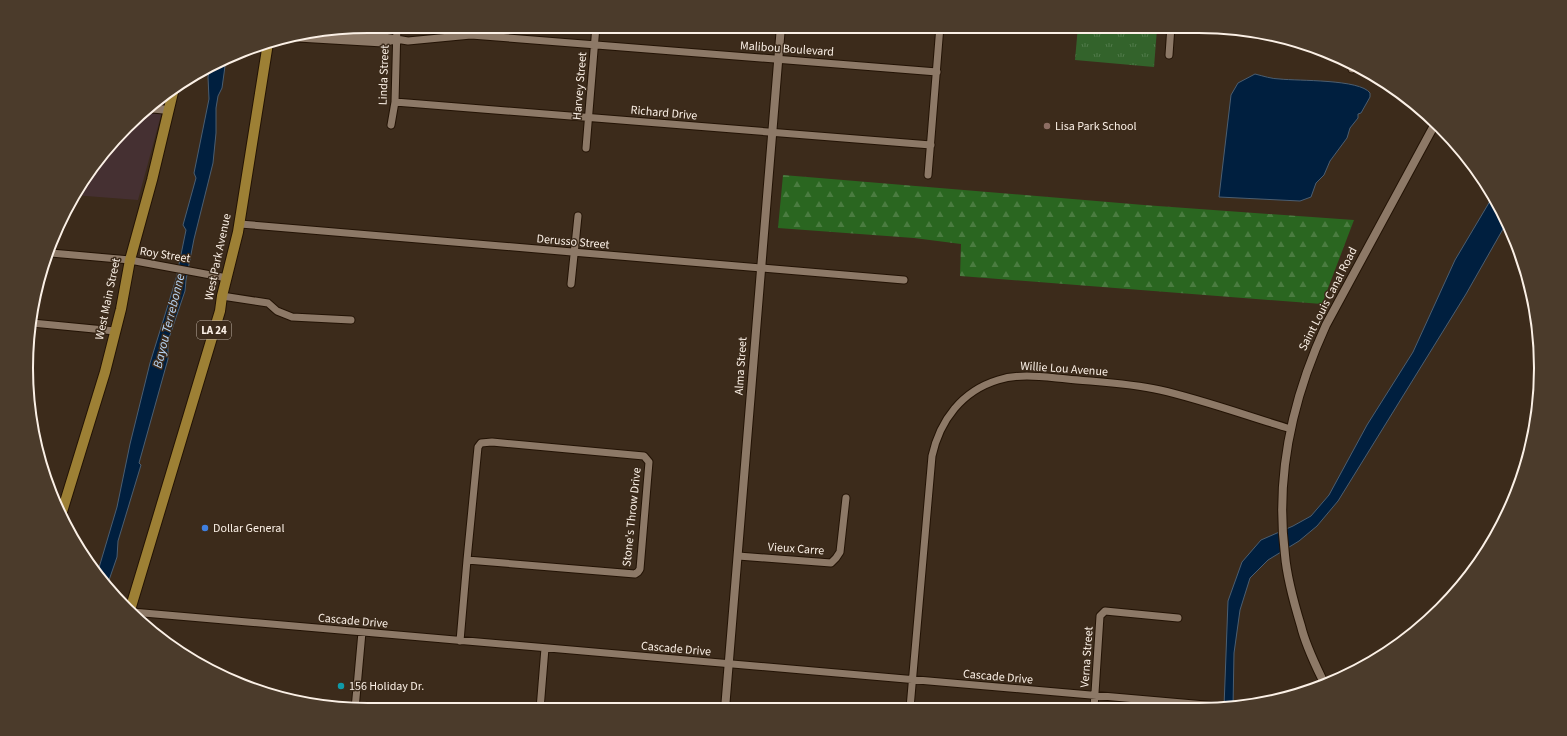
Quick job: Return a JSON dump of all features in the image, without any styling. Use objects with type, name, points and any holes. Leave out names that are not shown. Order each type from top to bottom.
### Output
[{"type":"main road","name":"West Park Avenue","points":[[131,605],[220,311],[222,296],[240,224],[267,49]]},
{"type":"main road","name":"West Main Street","points":[[64,507],[116,331],[130,260],[152,180],[172,96]]},
{"type":"street","name":"Linda Street","points":[[391,124],[395,102],[396,33]]},
{"type":"street","name":"Harvey Street","points":[[586,148],[596,33]]},
{"type":"street","name":"Alma Street","points":[[726,703],[780,33]]},
{"type":"street","points":[[928,175],[939,33]]},
{"type":"street","points":[[1169,55],[1171,33]]},
{"type":"street","name":"Malibou Boulevard","points":[[342,34],[408,41],[466,35],[936,72]]},
{"type":"street","name":"Malibou Boulevard","points":[[306,38],[383,43],[396,39]]},
{"type":"street","name":"Richard Drive","points":[[395,102],[931,145]]},
{"type":"street","points":[[156,109],[169,110]]},
{"type":"street","name":"Saint Louis Canal Road","points":[[1322,679],[1301,628],[1285,557],[1282,530],[1284,476],[1290,429],[1302,383],[1326,325],[1433,128]]},
{"type":"street","points":[[571,284],[578,216]]},
{"type":"street","name":"Derusso Street","points":[[240,224],[904,280]]},
{"type":"street","name":"Roy Street","points":[[54,253],[130,260],[170,266],[227,278]]},
{"type":"street","points":[[222,296],[268,303],[277,311],[292,317],[351,320]]},
{"type":"street","points":[[36,323],[116,331]]},
{"type":"street","name":"Willie Lou Avenue","points":[[911,703],[932,456],[940,431],[952,410],[976,389],[998,380],[1022,376],[1120,384],[1160,390],[1290,429]]},
{"type":"street","name":"Stone's Throw Drive","points":[[460,641],[467,560],[478,447],[482,443],[499,443],[644,456],[649,462],[640,569],[635,574],[467,560]]},
{"type":"street","name":"Vieux Carre","points":[[738,556],[831,563],[840,552],[846,498]]},
{"type":"street","name":"Verna Street","points":[[1094,703],[1100,616],[1102,612],[1105,611],[1178,618]]},
{"type":"street","name":"Cascade Drive","points":[[139,613],[1180,703]]},
{"type":"street","points":[[356,702],[362,632]]},
{"type":"street","points":[[540,703],[545,648]]},
{"type":"shaded area","points":[[165,101],[138,200],[81,196],[102,164],[116,147],[147,116]]},
{"type":"green space","points":[[1077,33],[1157,33],[1154,67],[1075,60]]},
{"type":"green space","points":[[783,175],[1144,205],[1354,220],[1322,304],[960,276],[961,244],[914,238],[778,228]]},
{"type":"water","name":"Bayou Terrebonne","points":[[225,66],[222,88],[218,96],[216,108],[216,133],[213,163],[194,239],[185,291],[168,341],[168,359],[139,463],[141,465],[118,541],[117,557],[109,580],[99,568],[117,507],[130,444],[150,363],[176,279],[186,230],[183,225],[196,178],[194,173],[209,99],[209,74]]},
{"type":"water","points":[[1255,74],[1277,79],[1342,83],[1364,88],[1370,93],[1370,97],[1361,113],[1358,114],[1358,118],[1350,128],[1347,138],[1330,161],[1324,175],[1316,183],[1311,197],[1300,201],[1219,197],[1231,95],[1238,83]]},
{"type":"water","points":[[1489,202],[1503,229],[1466,294],[1338,501],[1317,526],[1299,541],[1268,560],[1250,578],[1240,610],[1234,653],[1233,701],[1224,702],[1228,601],[1242,562],[1261,540],[1293,526],[1311,516],[1329,495],[1367,425],[1413,352],[1455,260]]},
{"type":"place","name":"Lisa Park School","points":[[1047,126]]},
{"type":"place","name":"Dollar General","points":[[205,528]]},
{"type":"place","name":"156 Holiday Dr.","points":[[341,686]]}]
